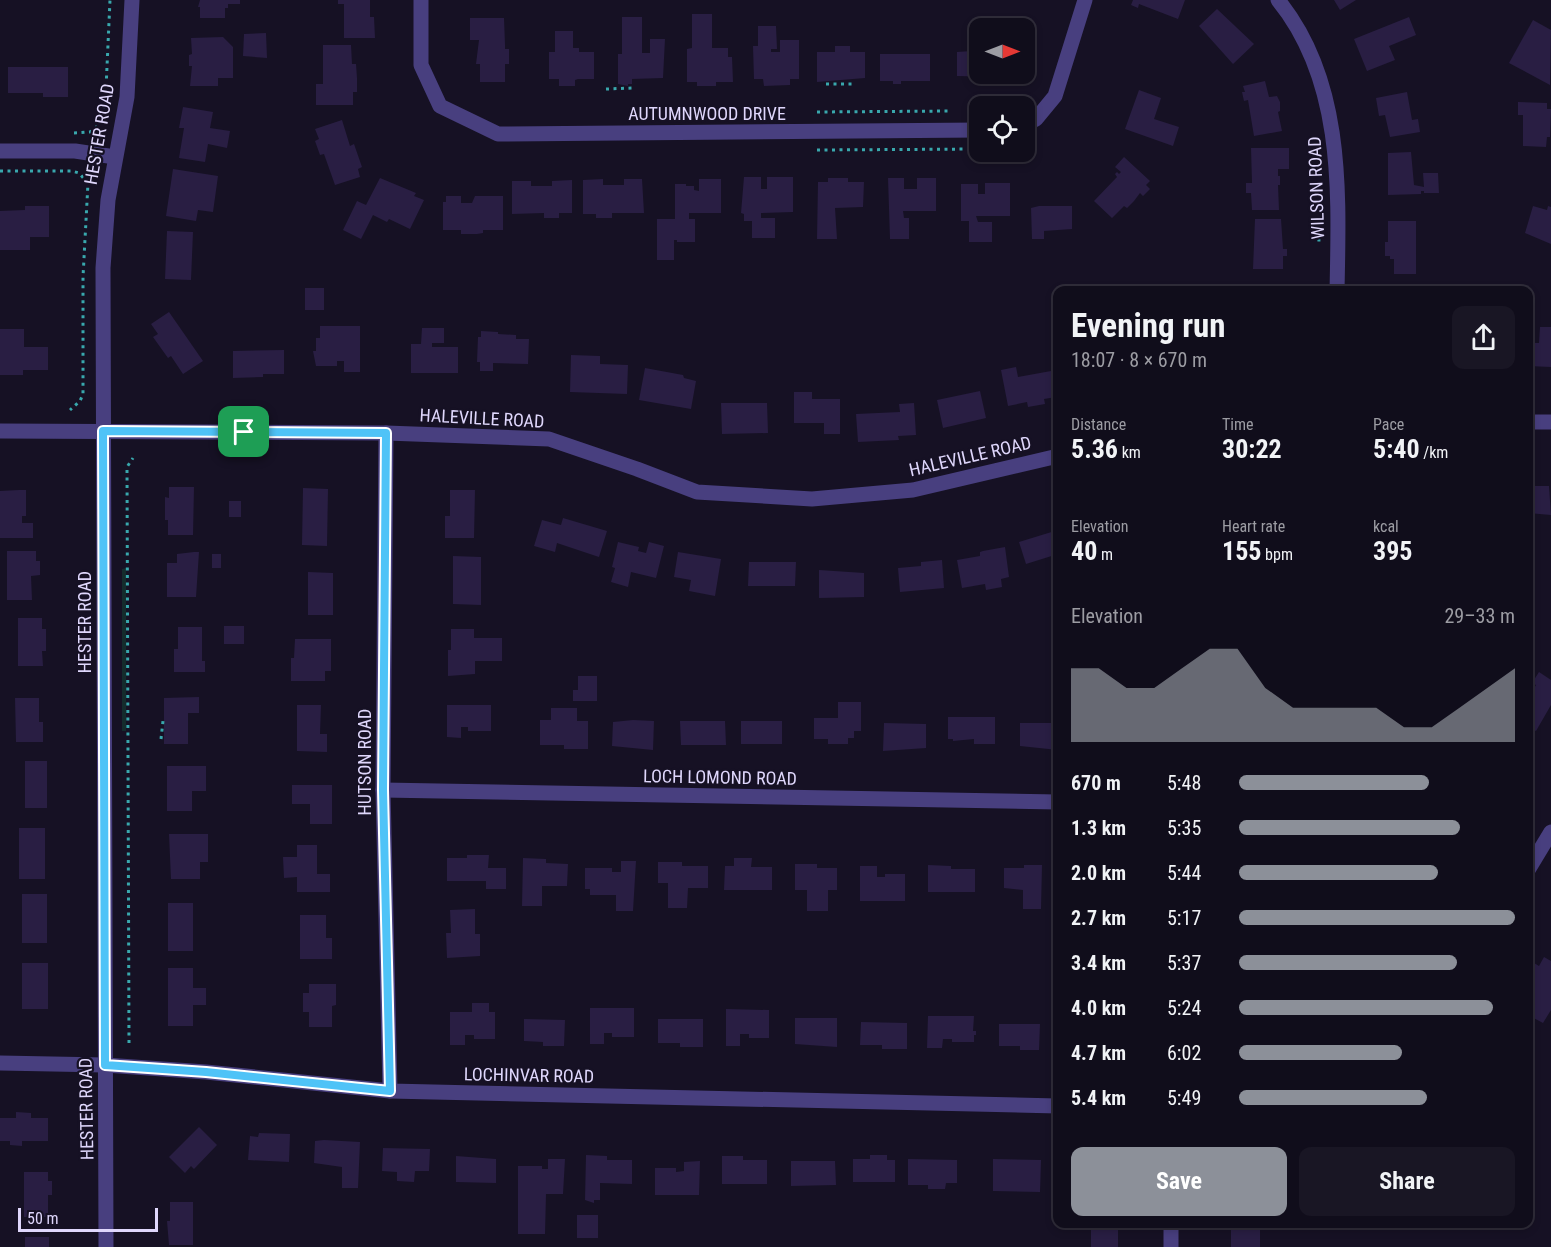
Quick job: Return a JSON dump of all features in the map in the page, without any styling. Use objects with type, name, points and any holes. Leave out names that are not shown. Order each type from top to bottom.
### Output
[{"type":"street","name":"HESTER ROAD","points":[[106,1247],[104,243],[115,157],[127,97],[132,0]]},
{"type":"street","name":"AUTUMNWOOD DRIVE","points":[[421,0],[421,65],[440,106],[498,134],[969,130]]},
{"type":"street","points":[[1035,120],[1055,96],[1084,0]]},
{"type":"street","name":"WILSON ROAD","points":[[1278,0],[1310,52],[1333,125],[1337,286]]},
{"type":"street","points":[[0,151],[75,151],[115,157]]},
{"type":"street","points":[[1533,422],[1551,422]]},
{"type":"street","name":"HALEVILLE ROAD","points":[[0,431],[386,433],[549,439],[697,492],[812,498],[913,490],[1053,457]]},
{"type":"street","name":"HUTSON ROAD","points":[[386,433],[383,790],[390,1091]]},
{"type":"street","name":"LOCH LOMOND ROAD","points":[[383,790],[1053,802]]},
{"type":"street","points":[[1533,862],[1551,832]]},
{"type":"street","name":"LOCHINVAR ROAD","points":[[0,1063],[105,1065],[206,1072],[390,1091],[1053,1106]]},
{"type":"street","points":[[1171,1228],[1171,1247]]},
{"type":"path","points":[[71,133],[90,132],[96,128],[105,111],[110,0]]},
{"type":"path","points":[[826,84],[855,84]]},
{"type":"path","points":[[606,89],[633,88]]},
{"type":"path","points":[[817,112],[951,111]]},
{"type":"path","points":[[817,150],[969,149]]},
{"type":"path","points":[[0,171],[72,171],[79,173],[88,183],[83,277],[83,394],[80,401],[70,410]]},
{"type":"path","points":[[1318,186],[1318,245]]},
{"type":"path","points":[[129,1042],[127,467],[133,458]]},
{"type":"path","points":[[161,739],[163,721]]},
{"type":"green space","points":[[126,568],[126,731],[122,731],[122,569]]},
{"type":"building","points":[[200,0],[240,0],[240,4],[228,4],[228,8],[225,8],[225,18],[200,18],[200,7],[198,7]]},
{"type":"building","points":[[338,0],[370,0],[370,17],[374,17],[375,38],[344,38],[344,4],[338,4]]},
{"type":"building","points":[[1133,0],[1185,0],[1178,19],[1139,4],[1138,8],[1131,5]]},
{"type":"building","points":[[1334,0],[1356,0],[1340,10]]},
{"type":"building","points":[[1217,9],[1254,44],[1233,64],[1199,26]]},
{"type":"building","points":[[692,14],[712,14],[712,48],[728,48],[728,57],[732,57],[733,82],[716,82],[716,86],[697,86],[697,82],[687,82],[687,49],[692,48]]},
{"type":"building","points":[[622,17],[642,17],[642,53],[650,53],[650,39],[665,39],[663,78],[632,79],[632,84],[628,86],[618,84],[618,54],[622,54]]},
{"type":"building","points":[[1409,17],[1416,35],[1389,46],[1395,60],[1367,71],[1354,39]]},
{"type":"building","points":[[470,18],[504,18],[505,49],[509,49],[509,64],[505,64],[505,82],[480,82],[480,64],[476,64],[479,40],[470,40]]},
{"type":"building","points":[[1533,20],[1551,30],[1550,85],[1509,63]]},
{"type":"building","points":[[758,26],[776,26],[777,49],[771,49],[771,52],[780,52],[780,40],[799,40],[799,79],[790,79],[790,85],[764,86],[763,79],[754,79],[753,46],[758,46]]},
{"type":"building","points":[[555,31],[573,31],[573,48],[579,48],[579,52],[594,52],[594,79],[575,80],[575,86],[559,86],[559,79],[549,79],[549,52],[555,52]]},
{"type":"building","points":[[266,33],[267,58],[243,56],[244,34]]},
{"type":"building","points":[[223,37],[233,47],[233,78],[218,78],[218,86],[190,86],[191,38]]},
{"type":"building","points":[[323,45],[351,45],[352,64],[356,64],[357,78],[357,92],[353,92],[353,105],[316,105],[316,84],[323,84]]},
{"type":"building","points":[[835,46],[850,46],[850,52],[865,52],[865,78],[817,82],[817,52],[835,52]]},
{"type":"building","points":[[969,51],[969,76],[957,76],[957,52]]},
{"type":"building","points":[[880,54],[930,54],[930,81],[901,81],[901,84],[893,84],[893,81],[880,81]]},
{"type":"building","points":[[8,67],[68,67],[68,97],[43,97],[43,93],[8,93]]},
{"type":"building","points":[[1265,81],[1269,97],[1277,96],[1280,102],[1278,112],[1282,131],[1254,136],[1248,100],[1244,101],[1242,92],[1245,92],[1243,86]]},
{"type":"building","points":[[1139,90],[1161,98],[1154,119],[1179,127],[1173,146],[1125,129]]},
{"type":"building","points":[[1407,92],[1412,120],[1418,119],[1420,132],[1390,137],[1385,115],[1379,116],[1376,98]]},
{"type":"building","points":[[1518,102],[1547,103],[1547,109],[1551,109],[1550,137],[1547,137],[1546,147],[1523,146],[1523,115],[1518,115]]},
{"type":"building","points":[[183,107],[213,112],[210,128],[230,131],[227,148],[208,144],[205,162],[179,158],[184,128],[179,128]]},
{"type":"building","points":[[342,120],[350,146],[354,144],[362,167],[358,169],[360,177],[335,185],[324,154],[320,155],[315,141],[319,139],[315,129]]},
{"type":"building","points":[[1251,148],[1289,148],[1289,169],[1278,169],[1278,176],[1280,176],[1279,210],[1252,210],[1251,193],[1246,193],[1246,183],[1252,183]]},
{"type":"building","points":[[1411,152],[1414,185],[1424,187],[1423,173],[1438,173],[1439,193],[1421,191],[1421,194],[1388,195],[1388,153]]},
{"type":"building","points":[[1124,157],[1150,181],[1146,185],[1150,189],[1143,196],[1140,193],[1127,208],[1124,206],[1112,218],[1094,201],[1117,177],[1115,174],[1121,172],[1115,167]]},
{"type":"building","points":[[173,169],[218,176],[213,212],[198,210],[196,221],[166,216]]},
{"type":"building","points":[[744,177],[761,177],[761,189],[767,189],[767,177],[793,177],[793,212],[761,213],[761,218],[775,218],[775,238],[752,238],[752,221],[744,221],[744,214],[741,213]]},
{"type":"building","points":[[380,178],[416,193],[414,196],[424,200],[410,229],[389,219],[387,222],[373,215],[361,239],[343,230],[357,201],[366,205]]},
{"type":"building","points":[[828,178],[848,178],[848,182],[864,182],[863,207],[835,208],[837,239],[817,239],[818,182],[828,182]]},
{"type":"building","points":[[888,178],[904,178],[904,189],[917,189],[917,178],[936,178],[936,211],[903,211],[904,218],[909,218],[909,239],[890,239]]},
{"type":"building","points":[[603,179],[603,185],[624,185],[624,179],[642,179],[644,213],[612,213],[612,218],[596,218],[596,214],[583,214],[583,180]]},
{"type":"building","points":[[699,179],[721,179],[721,213],[689,213],[689,219],[695,219],[695,242],[674,240],[674,260],[657,260],[657,219],[675,219],[675,184],[694,186],[694,190],[699,191]]},
{"type":"building","points":[[572,180],[572,213],[559,213],[559,218],[544,218],[544,213],[512,214],[512,181],[531,181],[531,186],[552,186],[552,181]]},
{"type":"building","points":[[985,183],[1010,183],[1010,216],[976,216],[978,222],[992,222],[992,242],[969,242],[969,221],[961,221],[961,184],[978,184],[978,194],[985,194]]},
{"type":"building","points":[[446,196],[461,196],[461,203],[472,203],[475,196],[503,196],[503,230],[483,230],[483,233],[461,234],[461,230],[443,230],[443,202],[446,202]]},
{"type":"building","points":[[25,206],[49,206],[49,237],[30,237],[30,250],[0,250],[0,211],[25,210]]},
{"type":"building","points":[[1072,206],[1072,229],[1044,231],[1044,239],[1032,239],[1031,208]]},
{"type":"building","points":[[1533,206],[1547,210],[1548,206],[1551,207],[1551,244],[1525,233]]},
{"type":"building","points":[[1255,219],[1281,219],[1283,249],[1287,249],[1287,256],[1283,256],[1283,269],[1253,269]]},
{"type":"building","points":[[1388,221],[1416,221],[1416,274],[1394,274],[1394,259],[1385,256]]},
{"type":"building","points":[[167,231],[193,232],[191,280],[165,279]]},
{"type":"building","points":[[305,288],[324,288],[324,310],[305,310]]},
{"type":"building","points":[[169,312],[203,361],[183,374],[171,356],[168,358],[153,337],[158,334],[151,324]]},
{"type":"building","points":[[320,326],[360,326],[360,372],[344,372],[344,361],[337,361],[337,366],[316,366],[313,351],[316,351],[316,338],[320,338]]},
{"type":"building","points":[[1540,327],[1551,327],[1551,367],[1533,366],[1533,343],[1539,343]]},
{"type":"building","points":[[422,328],[444,328],[444,343],[432,343],[432,347],[458,347],[458,373],[411,373],[411,344],[421,344]]},
{"type":"building","points":[[0,329],[24,329],[24,347],[48,347],[48,370],[23,370],[23,375],[0,375]]},
{"type":"building","points":[[481,331],[516,335],[516,339],[529,339],[528,364],[493,363],[493,371],[480,371],[480,362],[477,362],[478,337],[481,337]]},
{"type":"building","points":[[284,350],[284,374],[233,378],[233,351]]},
{"type":"building","points":[[571,355],[600,356],[600,364],[628,365],[627,394],[570,392]]},
{"type":"building","points":[[1016,367],[1018,377],[1051,371],[1053,398],[1044,399],[1045,404],[1028,407],[1027,402],[1008,406],[1001,370]]},
{"type":"building","points":[[645,368],[683,375],[684,378],[696,381],[691,409],[639,400]]},
{"type":"building","points":[[980,391],[986,418],[943,428],[937,400]]},
{"type":"building","points":[[794,392],[812,392],[812,399],[840,399],[840,434],[824,434],[824,423],[794,423]]},
{"type":"building","points":[[721,403],[767,403],[768,433],[722,434]]},
{"type":"building","points":[[914,403],[916,435],[898,436],[899,440],[858,442],[856,414],[900,412],[899,404]]},
{"type":"building","points":[[1533,486],[1549,486],[1551,515],[1533,513]]},
{"type":"building","points":[[169,487],[194,487],[193,535],[168,535],[168,520],[165,520],[165,497],[169,498]]},
{"type":"building","points":[[303,488],[328,489],[327,546],[302,545]]},
{"type":"building","points":[[26,490],[26,516],[22,516],[22,523],[33,523],[33,538],[0,538],[0,491]]},
{"type":"building","points":[[450,490],[475,490],[474,538],[445,538],[445,516],[450,516]]},
{"type":"building","points":[[229,501],[241,501],[241,517],[229,517]]},
{"type":"building","points":[[563,518],[607,531],[599,557],[557,543],[555,552],[534,546],[542,520],[561,525]]},
{"type":"building","points":[[1053,532],[1053,556],[1026,564],[1019,542]]},
{"type":"building","points":[[618,542],[639,547],[638,551],[646,553],[649,542],[664,546],[656,578],[631,572],[628,587],[611,582]]},
{"type":"building","points":[[1005,547],[1009,577],[1001,579],[1002,587],[986,590],[985,584],[962,588],[957,560],[980,556],[980,552]]},
{"type":"building","points":[[7,551],[36,551],[36,561],[40,561],[40,575],[31,576],[32,600],[7,600]]},
{"type":"building","points":[[199,552],[196,597],[167,597],[167,563],[177,563],[177,554]]},
{"type":"building","points":[[678,552],[721,559],[715,596],[689,591],[691,580],[674,577]]},
{"type":"building","points":[[212,554],[221,554],[221,568],[212,568]]},
{"type":"building","points":[[453,556],[481,557],[481,605],[453,604]]},
{"type":"building","points":[[942,560],[944,588],[900,592],[898,568],[921,566],[921,562]]},
{"type":"building","points":[[749,562],[796,562],[795,586],[748,586]]},
{"type":"building","points":[[819,570],[864,573],[864,597],[819,598]]},
{"type":"building","points":[[308,572],[333,573],[333,615],[308,615]]},
{"type":"building","points":[[18,618],[42,618],[42,629],[46,629],[46,651],[42,651],[43,666],[18,666]]},
{"type":"building","points":[[224,626],[244,626],[244,644],[224,644]]},
{"type":"building","points":[[178,627],[202,627],[202,661],[205,661],[205,672],[174,672],[174,649],[178,649]]},
{"type":"building","points":[[451,629],[474,629],[474,638],[502,638],[502,661],[475,661],[475,674],[448,676]]},
{"type":"building","points":[[295,639],[331,639],[331,671],[325,671],[325,681],[291,681],[291,658],[294,658]]},
{"type":"building","points":[[1539,672],[1551,680],[1551,705],[1536,731],[1533,730],[1533,690],[1536,685],[1533,681]]},
{"type":"building","points":[[578,676],[597,676],[597,701],[573,701],[573,690],[578,690]]},
{"type":"building","points":[[199,697],[199,713],[188,713],[188,744],[164,744],[164,698]]},
{"type":"building","points":[[15,698],[39,698],[39,722],[43,722],[43,742],[16,742]]},
{"type":"building","points":[[838,702],[861,702],[861,731],[854,731],[854,738],[848,738],[848,744],[828,744],[828,739],[814,739],[814,718],[838,718]]},
{"type":"building","points":[[297,705],[321,705],[320,734],[327,734],[327,752],[297,751]]},
{"type":"building","points":[[447,705],[491,705],[491,731],[468,731],[468,727],[461,727],[461,738],[447,737]]},
{"type":"building","points":[[551,708],[577,708],[577,721],[588,721],[588,749],[564,749],[564,745],[540,745],[540,720],[551,720]]},
{"type":"building","points":[[948,717],[995,717],[995,744],[974,744],[974,739],[953,741],[953,739],[948,739]]},
{"type":"building","points":[[654,721],[653,750],[612,746],[613,722]]},
{"type":"building","points":[[680,721],[725,721],[726,745],[681,745]]},
{"type":"building","points":[[741,721],[782,721],[782,744],[741,744]]},
{"type":"building","points":[[884,723],[926,724],[926,748],[883,751]]},
{"type":"building","points":[[1020,723],[1053,723],[1053,749],[1020,746]]},
{"type":"building","points":[[25,761],[47,761],[47,808],[25,808]]},
{"type":"building","points":[[167,766],[206,766],[206,791],[192,791],[192,811],[167,811]]},
{"type":"building","points":[[292,785],[332,785],[332,824],[310,824],[310,804],[292,804]]},
{"type":"building","points":[[19,828],[45,828],[45,879],[19,879]]},
{"type":"building","points":[[169,834],[208,834],[208,862],[200,862],[200,879],[171,879]]},
{"type":"building","points":[[297,845],[317,845],[317,874],[330,874],[330,892],[297,892],[297,877],[284,878],[283,857],[297,857]]},
{"type":"building","points":[[467,855],[489,855],[488,868],[506,868],[506,889],[486,889],[486,881],[447,881],[447,858],[467,858]]},
{"type":"building","points":[[523,858],[546,859],[546,863],[568,864],[567,886],[542,886],[542,906],[522,906]]},
{"type":"building","points":[[734,858],[752,858],[751,867],[772,867],[772,890],[724,890],[725,866],[734,866]]},
{"type":"building","points":[[621,861],[636,861],[633,911],[616,911],[616,895],[590,895],[590,889],[585,889],[585,868],[612,868],[612,872],[621,872]]},
{"type":"building","points":[[658,862],[682,862],[682,866],[708,866],[708,888],[688,888],[687,908],[668,908],[668,883],[658,883]]},
{"type":"building","points":[[795,864],[817,864],[817,868],[837,868],[837,890],[828,890],[828,911],[807,911],[807,890],[795,890]]},
{"type":"building","points":[[928,865],[951,866],[951,869],[975,869],[975,892],[928,892]]},
{"type":"building","points":[[1024,865],[1042,865],[1041,909],[1023,909],[1023,890],[1004,888],[1004,868],[1024,868]]},
{"type":"building","points":[[860,866],[877,866],[877,877],[885,877],[885,874],[905,874],[905,901],[860,901]]},
{"type":"building","points":[[22,894],[47,894],[47,943],[22,943]]},
{"type":"building","points":[[168,903],[193,903],[193,951],[168,951]]},
{"type":"building","points":[[475,909],[475,934],[480,934],[480,956],[447,958],[446,933],[451,933],[450,910]]},
{"type":"building","points":[[300,915],[326,915],[326,938],[332,938],[332,959],[300,959]]},
{"type":"building","points":[[1544,957],[1551,961],[1551,1010],[1543,1023],[1533,1018],[1533,965],[1534,963],[1539,966]]},
{"type":"building","points":[[22,963],[48,963],[48,1009],[22,1009]]},
{"type":"building","points":[[168,968],[193,968],[193,988],[206,988],[206,1005],[193,1005],[193,1026],[168,1026]]},
{"type":"building","points":[[309,984],[336,984],[336,1005],[332,1006],[332,1027],[309,1027],[309,1012],[303,1012],[303,993],[309,993]]},
{"type":"building","points":[[472,1003],[489,1003],[489,1012],[495,1012],[495,1039],[474,1039],[474,1035],[465,1035],[465,1045],[450,1045],[450,1012],[472,1012]]},
{"type":"building","points":[[590,1008],[634,1008],[634,1037],[612,1037],[612,1033],[604,1033],[604,1044],[590,1044]]},
{"type":"building","points":[[726,1009],[769,1010],[769,1038],[749,1038],[749,1034],[740,1034],[740,1046],[726,1046]]},
{"type":"building","points":[[928,1016],[974,1016],[973,1031],[976,1031],[976,1035],[974,1035],[974,1042],[952,1042],[952,1039],[943,1039],[942,1048],[927,1048]]},
{"type":"building","points":[[795,1018],[837,1018],[837,1047],[795,1044]]},
{"type":"building","points":[[524,1019],[565,1020],[564,1046],[543,1046],[543,1042],[524,1041]]},
{"type":"building","points":[[658,1019],[703,1019],[703,1047],[680,1047],[680,1043],[658,1043]]},
{"type":"building","points":[[861,1022],[907,1023],[907,1049],[882,1049],[882,1045],[860,1045]]},
{"type":"building","points":[[999,1024],[1040,1024],[1039,1050],[1020,1050],[1020,1046],[999,1046]]},
{"type":"building","points":[[16,1112],[31,1113],[31,1118],[48,1118],[48,1141],[22,1141],[22,1146],[10,1145],[10,1141],[0,1141],[0,1118],[16,1118]]},
{"type":"building","points":[[199,1127],[217,1145],[194,1169],[191,1166],[185,1173],[169,1157]]},
{"type":"building","points":[[259,1133],[290,1134],[289,1162],[248,1160],[250,1136],[258,1137]]},
{"type":"building","points":[[315,1141],[360,1142],[358,1188],[342,1188],[342,1167],[314,1163]]},
{"type":"building","points":[[383,1148],[430,1149],[429,1171],[415,1171],[414,1182],[397,1181],[397,1172],[382,1171]]},
{"type":"building","points":[[586,1155],[607,1156],[607,1160],[632,1160],[632,1184],[600,1183],[600,1200],[594,1200],[594,1203],[585,1200]]},
{"type":"building","points":[[870,1155],[887,1155],[887,1160],[895,1160],[895,1182],[853,1182],[853,1159],[870,1159]]},
{"type":"building","points":[[456,1156],[496,1159],[496,1183],[456,1182]]},
{"type":"building","points":[[722,1156],[743,1156],[743,1160],[767,1160],[767,1184],[722,1184]]},
{"type":"building","points":[[548,1159],[565,1159],[563,1194],[546,1194],[545,1234],[518,1234],[518,1166],[542,1166],[542,1169],[548,1169]]},
{"type":"building","points":[[908,1159],[957,1160],[957,1183],[946,1183],[945,1189],[928,1189],[928,1185],[908,1185]]},
{"type":"building","points":[[993,1159],[1041,1160],[1040,1192],[993,1191]]},
{"type":"building","points":[[700,1161],[699,1195],[655,1195],[655,1168],[676,1168],[676,1172],[684,1171],[684,1162]]},
{"type":"building","points":[[791,1161],[835,1161],[836,1185],[791,1186]]},
{"type":"building","points":[[24,1172],[48,1172],[48,1181],[52,1181],[52,1195],[48,1195],[48,1217],[24,1217]]},
{"type":"building","points":[[170,1202],[193,1202],[193,1245],[169,1245],[167,1221],[170,1221]]},
{"type":"building","points":[[577,1215],[598,1215],[598,1238],[577,1238]]},
{"type":"building","points":[[1091,1228],[1118,1228],[1118,1247],[1091,1247]]},
{"type":"building","points":[[1231,1229],[1260,1229],[1260,1247],[1231,1247]]},
{"type":"building","points":[[25,1237],[49,1237],[49,1247],[25,1247]]},
{"type":"route","points":[[103,431],[244,432],[386,433],[383,790],[390,1091],[206,1072],[105,1065],[103,431]]}]
